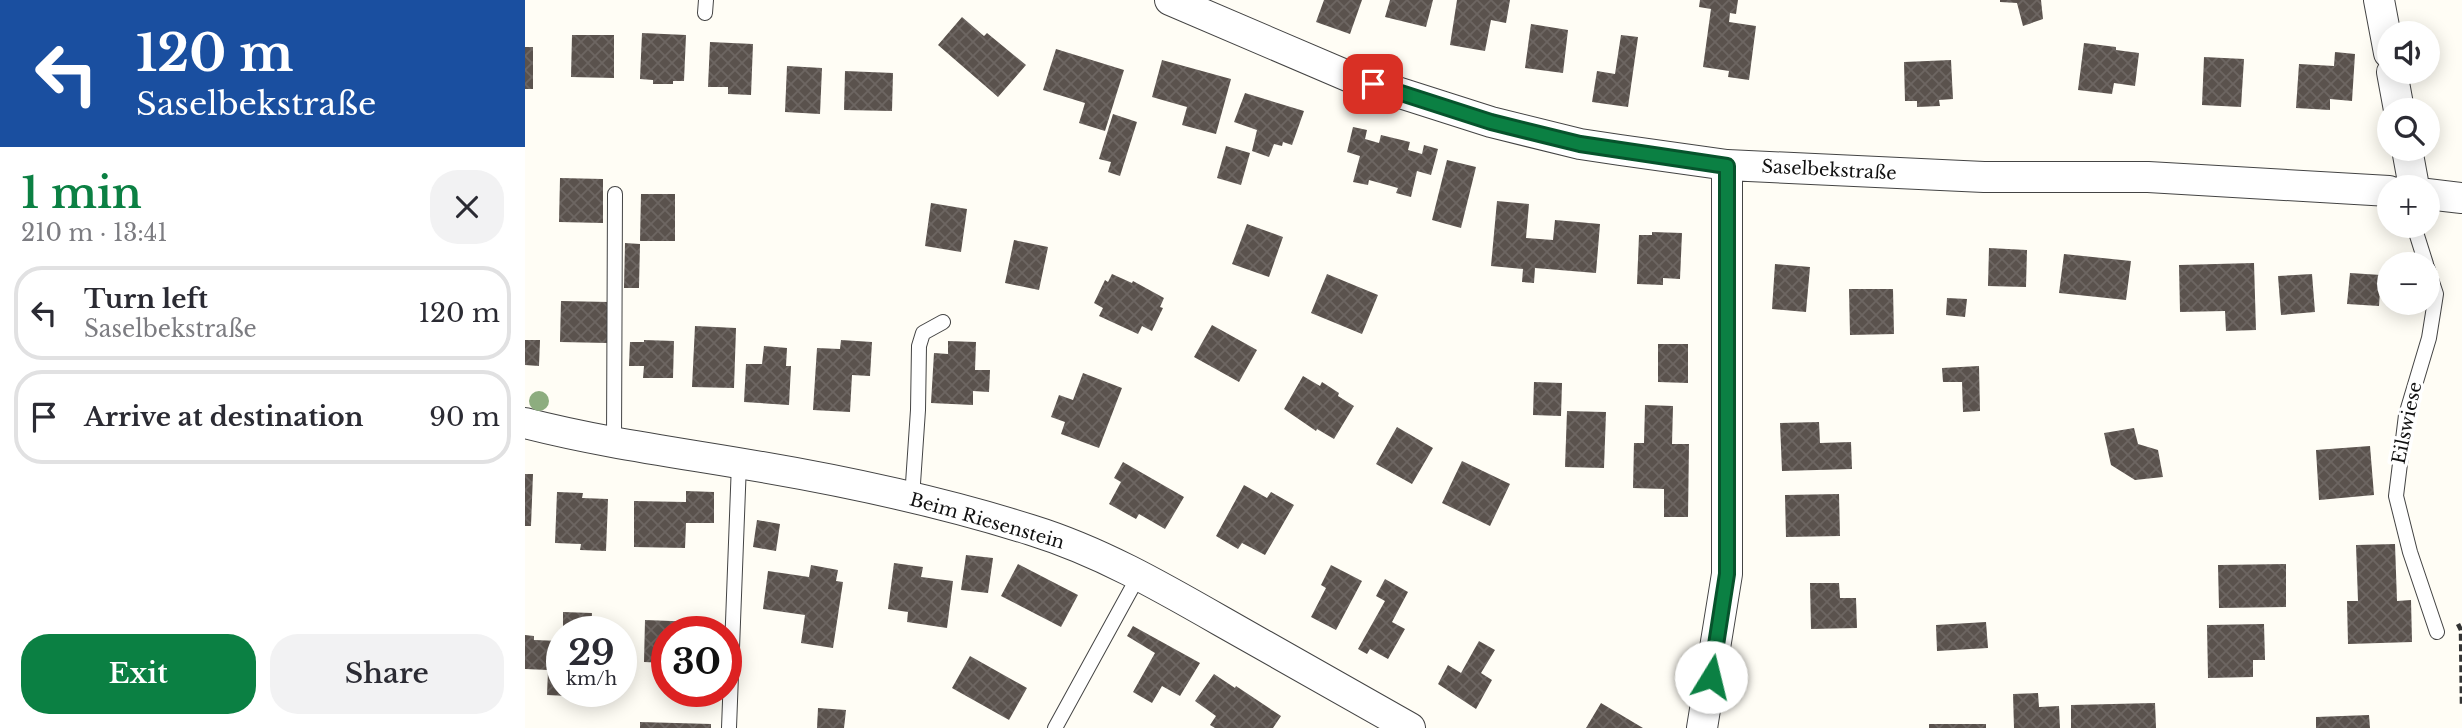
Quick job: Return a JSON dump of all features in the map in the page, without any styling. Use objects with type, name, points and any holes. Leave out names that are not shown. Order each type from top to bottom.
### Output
[{"type":"street","name":"Saselbekstraße","points":[[1170,0],[1350,76],[1491,122],[1580,144],[1727,166],[1985,177],[2148,177],[2377,190]]},
{"type":"street","points":[[2379,0],[2383,21]]},
{"type":"street","points":[[1702,728],[1727,574],[1727,166]]},
{"type":"street","points":[[2440,195],[2462,198]]},
{"type":"street","name":"Beim Riesenstein","points":[[525,423],[614,443],[739,463],[912,498],[1033,530],[1099,555],[1139,575],[1410,728]]},
{"type":"lane","points":[[614,443],[615,194]]},
{"type":"lane","points":[[2433,315],[2429,338],[2406,415],[2396,496],[2410,552],[2437,632]]},
{"type":"lane","points":[[912,498],[919,346],[923,333],[943,322]]},
{"type":"lane","points":[[729,728],[739,463]]},
{"type":"lane","points":[[1055,728],[1139,575]]},
{"type":"path","points":[[2456,618],[2461,630],[2462,706]]},
{"type":"building","points":[[1324,0],[1362,0],[1350,34],[1316,22]]},
{"type":"building","points":[[1390,0],[1433,0],[1426,27],[1385,17]]},
{"type":"building","points":[[1457,0],[1510,0],[1506,23],[1491,20],[1485,51],[1450,45]]},
{"type":"building","points":[[1700,0],[1738,0],[1736,14],[1730,13],[1729,22],[1756,26],[1749,80],[1728,77],[1729,71],[1703,67],[1711,9],[1699,7]]},
{"type":"building","points":[[2000,0],[2041,0],[2043,19],[2023,26],[2017,3]]},
{"type":"building","points":[[962,17],[984,36],[987,33],[1026,65],[998,97],[938,45]]},
{"type":"building","points":[[1531,24],[1568,30],[1563,73],[1525,68]]},
{"type":"building","points":[[642,33],[686,35],[684,81],[653,84],[653,80],[640,79]]},
{"type":"building","points":[[572,35],[614,35],[614,78],[571,77]]},
{"type":"building","points":[[1621,35],[1638,37],[1628,107],[1592,102],[1597,71],[1615,74]]},
{"type":"building","points":[[710,42],[753,44],[751,95],[728,94],[728,87],[708,87]]},
{"type":"building","points":[[2084,43],[2139,53],[2135,86],[2114,83],[2112,94],[2078,90]]},
{"type":"building","points":[[525,47],[533,47],[533,89],[525,89]]},
{"type":"building","points":[[1056,49],[1124,70],[1105,131],[1079,123],[1085,103],[1043,90]]},
{"type":"building","points":[[2335,52],[2355,54],[2352,101],[2330,99],[2330,110],[2296,108],[2299,64],[2334,66]]},
{"type":"building","points":[[2204,57],[2244,59],[2241,107],[2202,105]]},
{"type":"building","points":[[1162,60],[1231,79],[1216,134],[1182,125],[1187,107],[1152,97]]},
{"type":"building","points":[[1951,60],[1953,99],[1939,100],[1940,106],[1917,107],[1917,101],[1905,101],[1904,62]]},
{"type":"building","points":[[787,66],[822,68],[820,114],[785,112]]},
{"type":"building","points":[[845,71],[893,73],[892,111],[844,110]]},
{"type":"building","points":[[1245,93],[1304,111],[1292,145],[1283,142],[1282,146],[1274,144],[1269,157],[1252,151],[1257,130],[1234,122]]},
{"type":"building","points":[[1113,114],[1137,122],[1120,176],[1108,172],[1111,162],[1099,159]]},
{"type":"building","points":[[1353,127],[1367,130],[1365,139],[1379,143],[1381,135],[1410,142],[1408,150],[1422,154],[1424,145],[1438,149],[1431,175],[1417,171],[1411,197],[1396,193],[1398,188],[1369,180],[1368,185],[1353,182],[1360,156],[1347,152]]},
{"type":"building","points":[[1226,146],[1250,153],[1241,185],[1217,178]]},
{"type":"building","points":[[1447,160],[1476,167],[1461,228],[1432,220]]},
{"type":"building","points":[[560,178],[603,179],[603,223],[559,222]]},
{"type":"building","points":[[641,194],[675,194],[675,241],[640,241]]},
{"type":"building","points":[[1497,201],[1529,204],[1526,238],[1553,240],[1555,220],[1600,224],[1596,273],[1535,268],[1534,283],[1522,282],[1523,269],[1491,266]]},
{"type":"building","points":[[931,203],[967,209],[961,252],[925,246]]},
{"type":"building","points":[[1247,224],[1283,237],[1269,277],[1232,264]]},
{"type":"building","points":[[1652,232],[1682,233],[1680,279],[1663,278],[1663,285],[1637,284],[1639,235],[1652,235]]},
{"type":"building","points":[[1014,240],[1048,247],[1039,290],[1005,283]]},
{"type":"building","points":[[625,243],[640,244],[639,288],[624,288]]},
{"type":"building","points":[[1989,248],[2027,250],[2026,287],[1988,286]]},
{"type":"building","points":[[2064,254],[2131,261],[2126,300],[2059,293]]},
{"type":"building","points":[[2254,263],[2256,330],[2226,331],[2225,311],[2180,312],[2179,265]]},
{"type":"building","points":[[1775,264],[1810,267],[1806,312],[1772,309]]},
{"type":"building","points":[[2350,273],[2377,275],[2377,306],[2347,304]]},
{"type":"building","points":[[1112,274],[1132,283],[1133,281],[1164,298],[1160,307],[1163,308],[1152,331],[1142,326],[1138,334],[1099,316],[1103,308],[1094,303],[1105,280],[1108,282]]},
{"type":"building","points":[[1327,274],[1378,295],[1362,334],[1311,313]]},
{"type":"building","points":[[2312,274],[2315,312],[2281,315],[2278,276]]},
{"type":"building","points":[[1849,289],[1893,289],[1894,334],[1850,335]]},
{"type":"building","points":[[1947,298],[1967,299],[1965,317],[1946,315]]},
{"type":"building","points":[[561,301],[609,302],[608,343],[560,342]]},
{"type":"building","points":[[1212,325],[1257,350],[1239,382],[1194,357]]},
{"type":"building","points":[[695,326],[736,328],[734,388],[692,387]]},
{"type":"building","points":[[525,340],[540,340],[539,366],[525,365]]},
{"type":"building","points":[[841,340],[872,342],[870,376],[852,375],[850,412],[813,410],[817,348],[840,349]]},
{"type":"building","points":[[674,341],[673,378],[643,378],[644,366],[629,366],[630,342]]},
{"type":"building","points":[[948,341],[976,342],[975,370],[990,370],[989,392],[973,391],[973,405],[931,403],[934,353],[948,354]]},
{"type":"building","points":[[1658,344],[1688,344],[1688,383],[1658,382]]},
{"type":"building","points":[[764,346],[787,348],[786,366],[791,366],[789,405],[744,402],[746,364],[762,364]]},
{"type":"building","points":[[1979,366],[1980,411],[1963,412],[1962,382],[1943,382],[1942,368]]},
{"type":"building","points":[[1083,373],[1122,388],[1099,448],[1061,434],[1065,422],[1051,417],[1059,395],[1073,400]]},
{"type":"building","points":[[1303,376],[1320,386],[1322,382],[1354,406],[1334,439],[1317,429],[1316,431],[1284,409]]},
{"type":"building","points":[[1534,382],[1562,383],[1561,416],[1533,415]]},
{"type":"building","points":[[1645,405],[1673,406],[1672,444],[1689,444],[1688,517],[1664,517],[1664,489],[1633,488],[1634,443],[1644,443]]},
{"type":"building","points":[[1567,411],[1606,412],[1604,468],[1565,467]]},
{"type":"building","points":[[1819,422],[1820,443],[1851,442],[1852,469],[1782,471],[1780,423]]},
{"type":"building","points":[[1397,427],[1433,448],[1412,484],[1376,464]]},
{"type":"building","points":[[2134,428],[2138,444],[2158,450],[2163,477],[2135,480],[2111,465],[2104,433]]},
{"type":"building","points":[[2370,446],[2374,495],[2319,500],[2316,450]]},
{"type":"building","points":[[1462,461],[1510,484],[1490,526],[1442,503]]},
{"type":"building","points":[[1123,462],[1184,497],[1165,529],[1139,514],[1136,519],[1109,504],[1121,482],[1114,478]]},
{"type":"building","points":[[525,474],[533,474],[531,526],[525,526]]},
{"type":"building","points":[[1244,485],[1267,498],[1271,492],[1294,505],[1265,555],[1242,543],[1238,549],[1216,536]]},
{"type":"building","points":[[686,491],[714,492],[714,523],[686,523],[685,548],[634,547],[634,501],[686,502]]},
{"type":"building","points":[[557,492],[583,493],[582,498],[608,499],[606,551],[580,550],[581,544],[555,543]]},
{"type":"building","points":[[1839,494],[1840,536],[1786,537],[1785,495]]},
{"type":"building","points":[[757,520],[780,524],[776,551],[753,547]]},
{"type":"building","points":[[2395,544],[2397,601],[2411,600],[2412,642],[2348,644],[2347,601],[2358,601],[2356,545]]},
{"type":"building","points":[[966,555],[993,558],[988,593],[961,590]]},
{"type":"building","points":[[894,563],[923,567],[921,577],[953,581],[947,628],[907,622],[908,612],[888,609]]},
{"type":"building","points":[[1018,564],[1078,595],[1061,627],[1001,596]]},
{"type":"building","points":[[2286,564],[2286,607],[2219,608],[2218,565]]},
{"type":"building","points":[[811,565],[838,570],[836,581],[843,582],[833,648],[801,643],[805,615],[763,609],[768,571],[809,577]]},
{"type":"building","points":[[1331,565],[1362,581],[1336,630],[1311,617],[1326,588],[1321,585]]},
{"type":"building","points":[[1385,579],[1408,592],[1392,622],[1405,629],[1388,659],[1370,649],[1367,654],[1358,649],[1385,601],[1376,596]]},
{"type":"building","points":[[1810,583],[1839,583],[1840,598],[1856,598],[1857,628],[1811,629]]},
{"type":"building","points":[[563,612],[592,613],[592,616],[563,616]]},
{"type":"building","points":[[645,620],[651,620],[651,662],[644,662]]},
{"type":"building","points":[[1986,622],[1988,648],[1937,651],[1936,625]]},
{"type":"building","points":[[2264,624],[2265,660],[2253,660],[2253,677],[2208,678],[2207,625]]},
{"type":"building","points":[[1133,626],[1200,663],[1180,696],[1162,686],[1152,703],[1133,692],[1155,653],[1127,636]]},
{"type":"building","points":[[525,635],[534,636],[534,640],[546,640],[546,670],[525,669]]},
{"type":"building","points":[[1479,641],[1495,650],[1481,673],[1492,680],[1476,709],[1438,684],[1448,665],[1461,673]]},
{"type":"building","points":[[970,656],[1027,688],[1009,720],[952,688]]},
{"type":"building","points":[[1214,674],[1281,716],[1273,728],[1215,728],[1210,725],[1216,716],[1195,701]]},
{"type":"building","points":[[2038,693],[2039,707],[2059,706],[2060,728],[2014,728],[2013,694]]},
{"type":"building","points":[[1601,703],[1643,728],[1586,728]]},
{"type":"building","points":[[2155,703],[2156,728],[2071,728],[2071,705]]},
{"type":"building","points":[[818,708],[846,710],[844,728],[817,728]]},
{"type":"building","points":[[2369,715],[2370,728],[2316,728],[2316,717]]},
{"type":"building","points":[[640,722],[711,724],[711,728],[640,728]]},
{"type":"building","points":[[1929,724],[1986,724],[1986,728],[1929,728]]},
{"type":"route","points":[[1373,84],[1491,122],[1580,144],[1727,166],[1727,574],[1711,677]]}]
